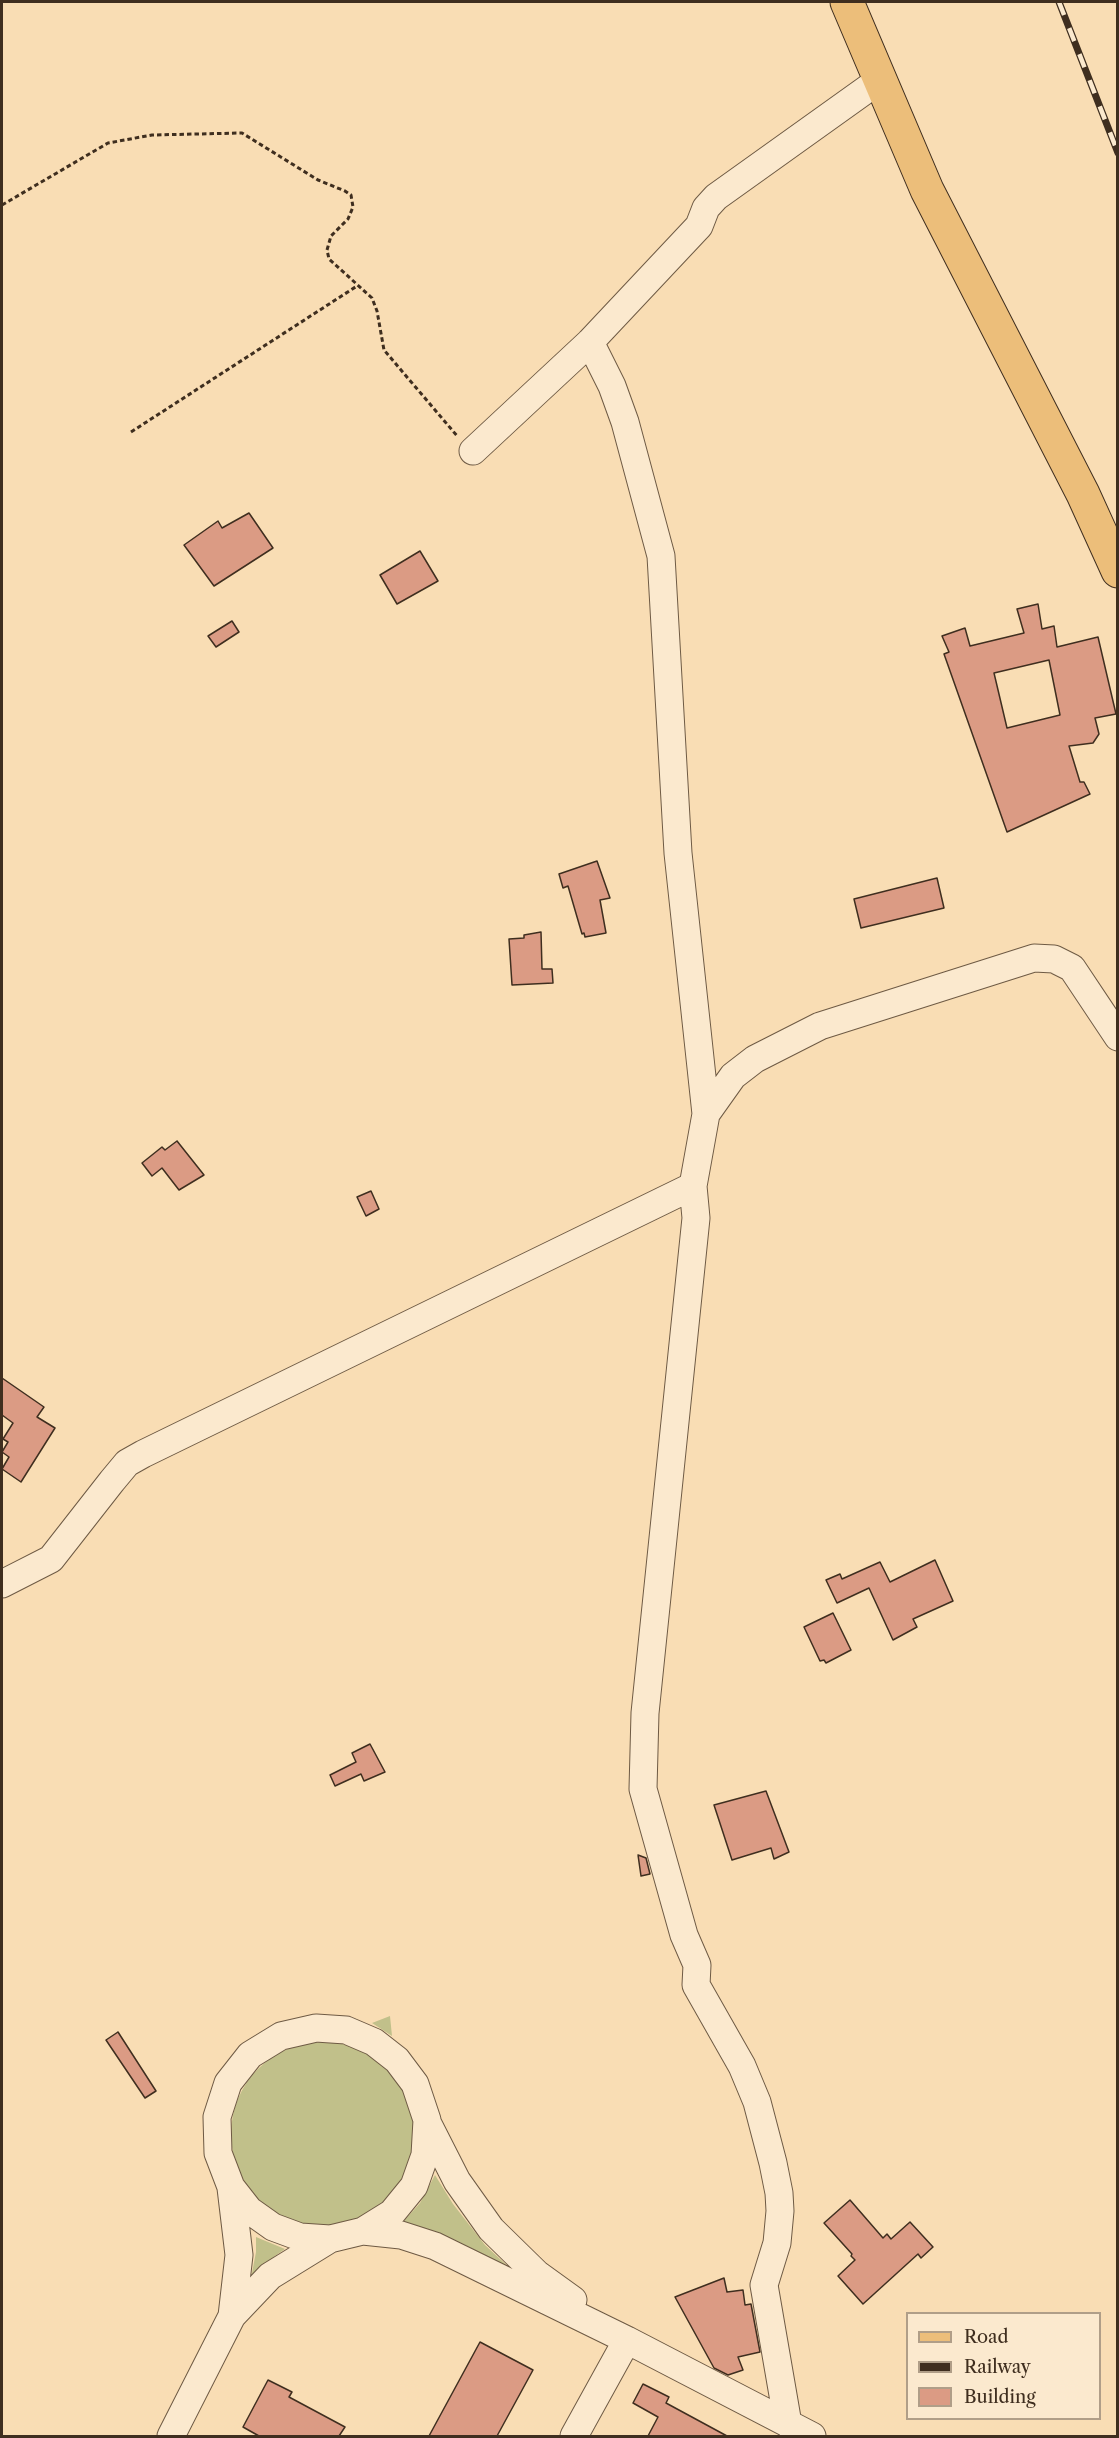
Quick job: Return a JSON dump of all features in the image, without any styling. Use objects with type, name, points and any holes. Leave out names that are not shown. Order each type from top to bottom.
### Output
[{"type":"main road","points":[[847,2],[927,190],[1083,494],[1118,572]]},
{"type":"street","points":[[472,451],[590,342],[699,226],[705,208],[716,197],[881,80]]},
{"type":"street","points":[[590,342],[612,386],[622,413],[661,556],[678,853],[706,1114],[693,1186],[696,1218],[645,1713],[643,1789],[684,1935],[697,1965],[696,1985],[742,2066],[753,2093],[773,2163],[780,2211],[777,2243],[764,2284],[788,2424]]},
{"type":"street","points":[[706,1114],[733,1076],[755,1059],[820,1026],[1034,958],[1054,959],[1072,968],[1118,1037]]},
{"type":"street","points":[[2,1584],[51,1559],[127,1463],[693,1186]]},
{"type":"street","points":[[232,2316],[238,2255],[231,2187],[218,2153],[217,2117],[228,2083],[250,2055],[281,2036],[316,2028],[346,2030],[374,2042],[398,2060],[415,2084],[423,2102],[427,2120],[457,2181],[491,2229],[537,2274],[627,2340]]},
{"type":"street","points":[[231,2187],[249,2210],[273,2227],[300,2237],[330,2239],[363,2231],[392,2213],[414,2186],[425,2155],[427,2120]]},
{"type":"street","points":[[363,2231],[401,2235],[435,2246],[627,2340],[812,2436]]},
{"type":"street","points":[[171,2436],[232,2316],[270,2276],[330,2239]]},
{"type":"street","points":[[574,2436],[627,2340]]},
{"type":"path","points":[[2,205],[108,143],[152,135],[242,132],[318,180],[345,190],[351,195],[352,207],[348,219],[331,236],[327,250],[329,259],[372,298],[377,311],[384,350],[472,451]]},
{"type":"path","points":[[131,432],[357,285]]},
{"type":"shaded area","points":[[390,2016],[392,2036],[372,2023]]},
{"type":"shaded area","points":[[323,2042],[358,2049],[388,2069],[408,2099],[415,2134],[408,2169],[388,2199],[358,2219],[323,2226],[288,2219],[258,2199],[238,2169],[231,2134],[238,2099],[258,2069],[288,2049]]},
{"type":"shaded area","points":[[435,2175],[453,2204],[485,2245],[514,2272],[428,2229],[403,2222],[420,2203]]},
{"type":"shaded area","points":[[256,2237],[285,2249],[275,2256],[250,2283],[256,2252]]},
{"type":"building","points":[[249,513],[273,548],[214,586],[184,545],[218,521],[222,528]]},
{"type":"building","points":[[420,551],[438,581],[397,604],[380,575]]},
{"type":"building","points":[[1038,604],[1042,629],[1054,626],[1057,647],[1098,637],[1116,714],[1095,718],[1099,734],[1093,743],[1069,746],[1080,782],[1084,782],[1090,794],[1007,832],[944,654],[949,652],[942,636],[965,628],[970,646],[1024,633],[1017,609]],"holes":[[[1049,660],[1060,715],[1007,728],[994,673]]]},
{"type":"building","points":[[232,621],[239,632],[216,647],[208,636]]},
{"type":"building","points":[[597,861],[610,898],[600,900],[606,933],[585,937],[584,933],[582,934],[568,886],[563,888],[559,874]]},
{"type":"building","points":[[937,878],[944,908],[861,928],[854,899]]},
{"type":"building","points":[[541,932],[542,969],[552,969],[553,983],[512,985],[509,939],[524,938],[524,935]]},
{"type":"building","points":[[177,1141],[204,1175],[179,1190],[162,1168],[152,1176],[142,1163],[162,1147],[165,1150]]},
{"type":"building","points":[[371,1191],[379,1209],[366,1216],[357,1197]]},
{"type":"building","points":[[2,1378],[44,1407],[37,1417],[55,1428],[21,1482],[2,1469],[9,1457],[2,1452],[8,1442],[3,1439],[13,1423],[2,1415]]},
{"type":"building","points":[[935,1560],[953,1601],[913,1619],[917,1627],[893,1640],[869,1588],[837,1603],[826,1580],[840,1574],[842,1579],[880,1562],[890,1582]]},
{"type":"building","points":[[833,1613],[851,1650],[826,1663],[824,1660],[820,1661],[804,1627]]},
{"type":"building","points":[[370,1744],[385,1772],[364,1781],[361,1774],[335,1786],[330,1775],[356,1762],[352,1753]]},
{"type":"building","points":[[766,1791],[789,1852],[774,1859],[771,1848],[732,1860],[714,1805]]},
{"type":"building","points":[[638,1855],[646,1858],[650,1874],[641,1876]]},
{"type":"building","points":[[118,2032],[156,2091],[145,2098],[106,2040]]},
{"type":"building","points":[[850,2200],[883,2238],[887,2234],[891,2239],[910,2222],[933,2247],[921,2258],[918,2254],[863,2304],[838,2276],[855,2260],[824,2223]]},
{"type":"building","points":[[724,2278],[727,2292],[743,2290],[745,2305],[751,2304],[760,2352],[738,2357],[743,2370],[728,2375],[714,2368],[675,2297]]},
{"type":"building","points":[[480,2342],[533,2370],[497,2436],[429,2436]]},
{"type":"building","points":[[268,2380],[292,2392],[289,2397],[345,2427],[339,2436],[259,2436],[243,2427]]},
{"type":"building","points":[[643,2384],[669,2397],[666,2403],[727,2436],[648,2436],[658,2417],[633,2403]]},
{"type":"railway","points":[[1059,2],[1118,153]]}]
